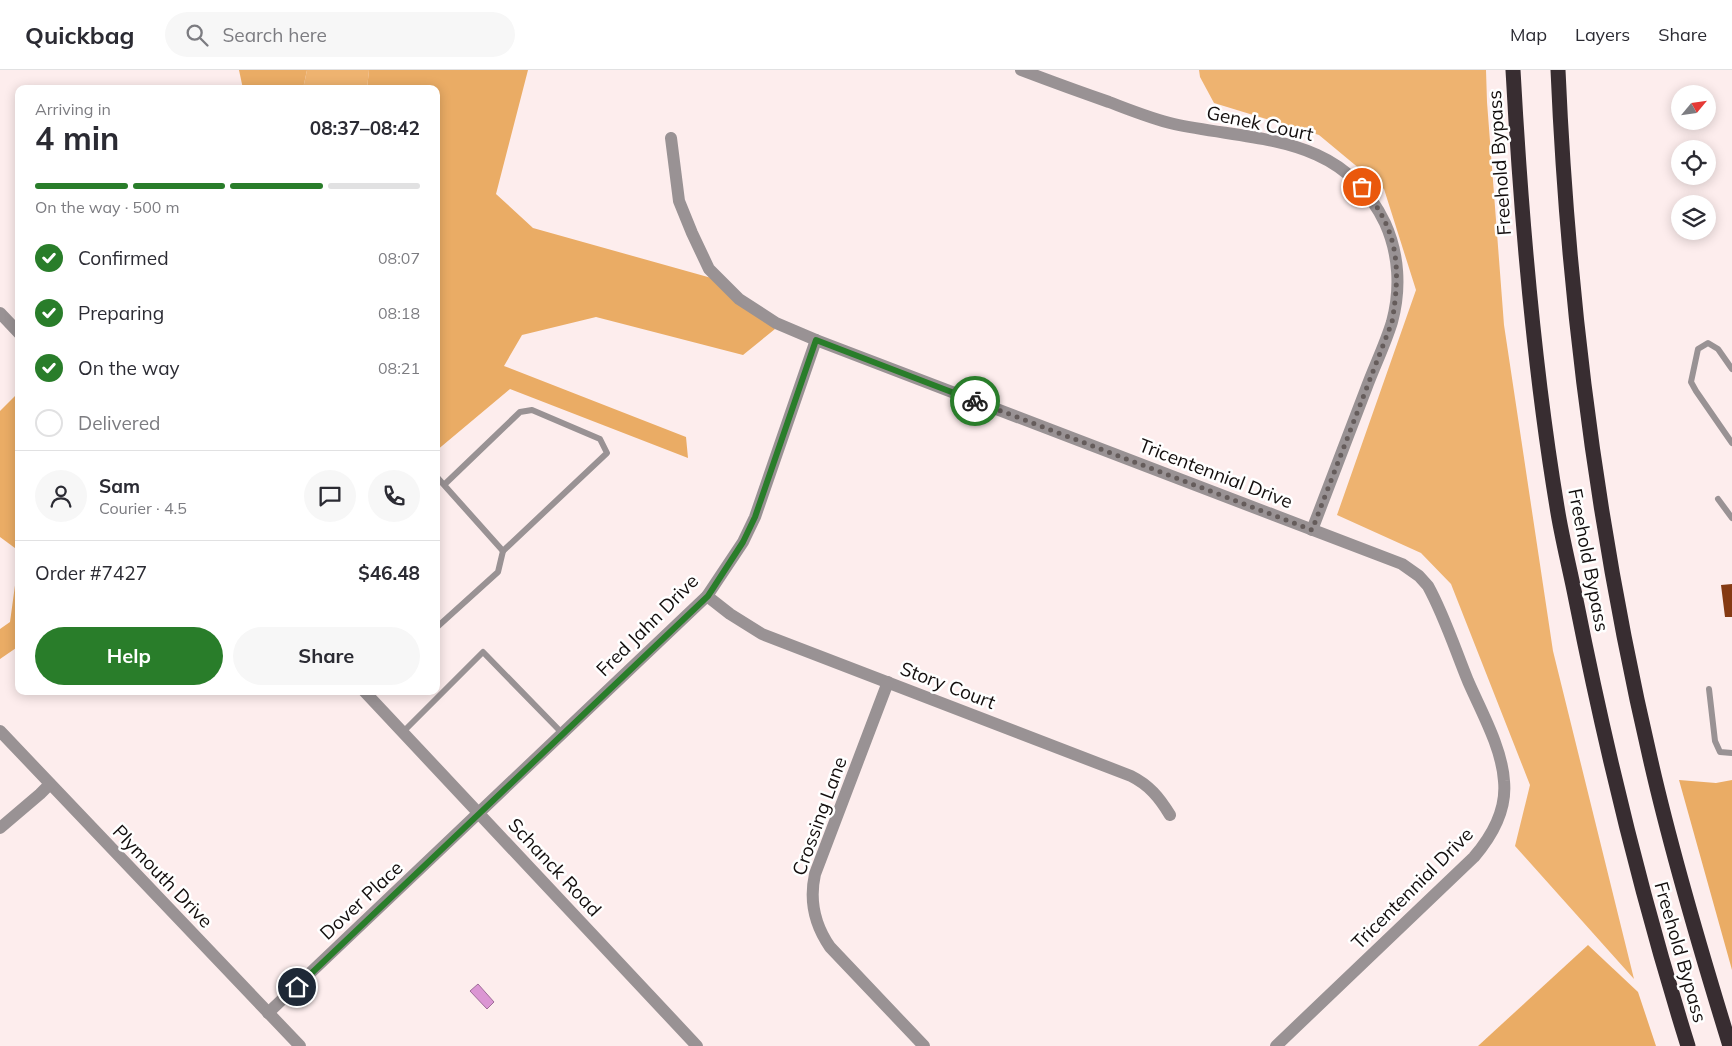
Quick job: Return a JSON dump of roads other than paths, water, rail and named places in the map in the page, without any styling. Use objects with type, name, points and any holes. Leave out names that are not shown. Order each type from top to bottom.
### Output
[{"type":"highway","name":"Freehold Bypass","points":[[1513,70],[1527,266],[1539,379],[1557,509],[1595,694],[1621,807],[1650,920],[1688,1046]]},
{"type":"highway","name":"Freehold Bypass","points":[[1558,70],[1561,146],[1568,237],[1580,355],[1609,553],[1653,772],[1704,960],[1730,1046]]},
{"type":"street","name":"Genek Court","points":[[1021,70],[1134,112],[1173,124],[1266,140],[1312,152],[1339,165],[1355,179],[1381,214],[1391,236],[1396,256],[1396,299],[1392,322],[1312,530]]},
{"type":"street","name":"Tricentennial Drive","points":[[671,138],[680,201],[692,233],[710,269],[739,299],[776,323],[1402,564],[1419,576],[1428,586],[1497,748],[1504,781],[1504,800],[1492,834],[1474,858],[1276,1046]]},
{"type":"street","points":[[0,314],[15,329]]},
{"type":"street","name":"Fred Jahn Drive","points":[[480,814],[708,596],[743,542],[755,517],[816,340]]},
{"type":"street","name":"Story Court","points":[[708,596],[730,614],[762,634],[1131,776],[1155,793],[1170,815]]},
{"type":"street","name":"Crossing Lane","points":[[888,682],[815,874],[812,886],[812,903],[815,919],[830,947],[924,1046]]},
{"type":"street","name":"Schanck Road","points":[[368,695],[697,1046]]},
{"type":"street","name":"Plymouth Drive","points":[[0,731],[300,1046]]},
{"type":"street","points":[[0,828],[50,784]]},
{"type":"street","name":"Dover Place","points":[[268,1013],[480,814]]},
{"type":"lane","points":[[1732,370],[1718,349],[1708,343],[1698,349],[1692,382],[1696,391],[1732,443]]},
{"type":"lane","points":[[440,624],[498,572],[502,551],[607,453],[600,439],[532,410],[520,412],[445,484]]},
{"type":"lane","points":[[440,480],[502,551]]},
{"type":"lane","points":[[1718,499],[1732,518]]},
{"type":"lane","points":[[403,732],[483,652],[563,734]]},
{"type":"lane","points":[[1709,689],[1715,741],[1720,752],[1732,752]]}]
